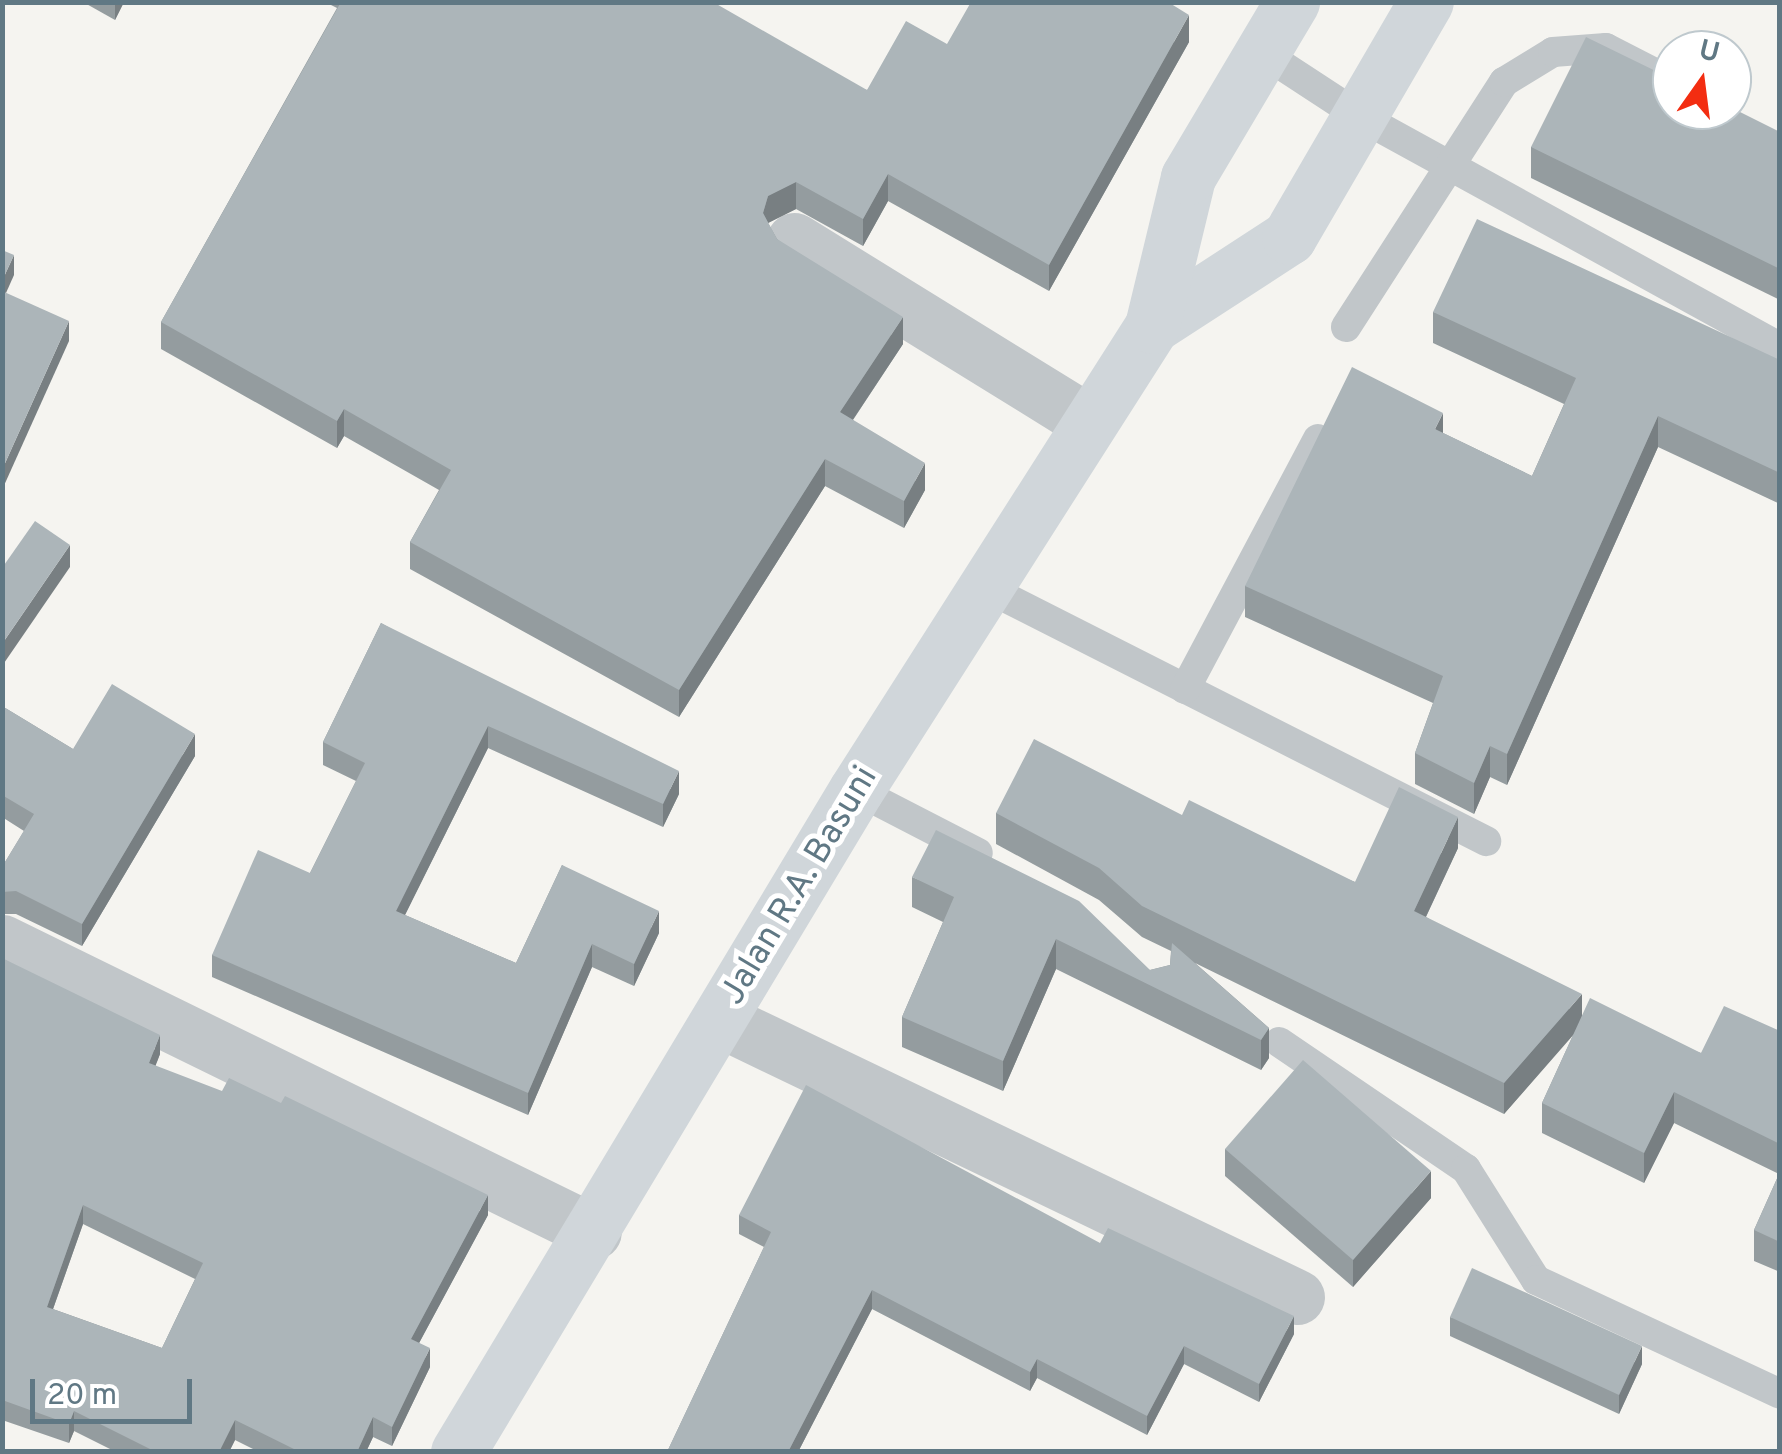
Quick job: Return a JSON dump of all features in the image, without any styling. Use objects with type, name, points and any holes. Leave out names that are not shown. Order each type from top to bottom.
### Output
[{"type":"main road","name":"Jalan R.A. Basuni","points":[[458,1452],[594,1232],[856,790],[1087,421],[1152,326],[1188,177],[1257,49],[1292,2]]},
{"type":"main road","name":"Jalan R.A. Basuni","points":[[1152,326],[1289,237],[1426,2]]},
{"type":"street","points":[[794,240],[1087,421]]},
{"type":"street","points":[[2,942],[594,1232]]},
{"type":"street","points":[[720,1020],[1297,1297]]},
{"type":"lane","points":[[1346,328],[1446,165],[1504,82],[1553,52],[1606,48],[1652,72]]},
{"type":"lane","points":[[1257,49],[1361,117],[1780,347]]},
{"type":"lane","points":[[1185,689],[1318,439]]},
{"type":"lane","points":[[985,587],[1486,840]]},
{"type":"lane","points":[[856,790],[1008,870]]},
{"type":"lane","points":[[1279,1042],[1466,1170],[1536,1280],[1780,1394]]},
{"type":"building","points":[[341,2],[713,2],[867,90],[906,21],[947,44],[971,2],[1168,2],[1189,15],[1049,265],[888,174],[863,219],[796,182],[768,196],[763,213],[777,239],[903,317],[840,412],[925,463],[904,501],[825,459],[679,690],[410,542],[451,470],[344,409],[337,421],[161,322]]},
{"type":"building","points":[[1586,37],[1652,69],[1652,130],[1752,130],[1752,118],[1780,132],[1780,269],[1531,147]]},
{"type":"building","points":[[1477,219],[1780,360],[1780,473],[1658,416],[1507,754],[1490,746],[1474,783],[1415,753],[1443,676],[1245,586],[1352,367],[1443,413],[1435,429],[1532,476],[1576,378],[1433,312]]},
{"type":"building","points":[[2,250],[14,255],[2,281]]},
{"type":"building","points":[[2,291],[69,321],[2,470]]},
{"type":"building","points":[[35,521],[70,545],[2,644],[2,568]]},
{"type":"building","points":[[381,623],[679,771],[663,804],[488,726],[396,911],[516,963],[562,865],[659,911],[634,964],[592,944],[528,1093],[212,955],[258,850],[310,873],[365,763],[323,742]]},
{"type":"building","points":[[112,684],[195,734],[82,924],[16,891],[2,892],[2,867],[34,814],[2,795],[2,706],[73,749]]},
{"type":"building","points":[[1034,739],[1182,815],[1189,800],[1355,882],[1399,787],[1458,817],[1414,911],[1582,994],[1504,1083],[1142,906],[1099,868],[996,813]]},
{"type":"building","points":[[936,830],[1079,901],[1150,970],[1170,965],[1172,943],[1269,1028],[1261,1040],[1056,939],[1003,1061],[902,1017],[954,897],[912,877]]},
{"type":"building","points":[[2,958],[160,1035],[149,1063],[222,1091],[229,1078],[281,1103],[285,1096],[488,1195],[411,1339],[430,1348],[392,1427],[373,1417],[357,1452],[300,1452],[235,1420],[219,1452],[156,1452],[74,1411],[69,1424],[5,1401],[2,1409]],"holes":[[[83,1205],[203,1263],[162,1348],[47,1307]]]},
{"type":"building","points":[[1590,998],[1701,1053],[1724,1006],[1780,1031],[1780,1144],[1674,1092],[1644,1153],[1542,1103]]},
{"type":"building","points":[[1303,1060],[1431,1171],[1353,1260],[1225,1149]]},
{"type":"building","points":[[806,1085],[1100,1243],[1108,1228],[1294,1316],[1259,1384],[1184,1346],[1147,1416],[1037,1359],[1030,1372],[872,1290],[788,1452],[667,1452],[771,1232],[739,1215]]},
{"type":"building","points":[[1780,1172],[1780,1242],[1754,1230]]},
{"type":"building","points":[[1472,1268],[1642,1346],[1619,1395],[1450,1317]]}]
